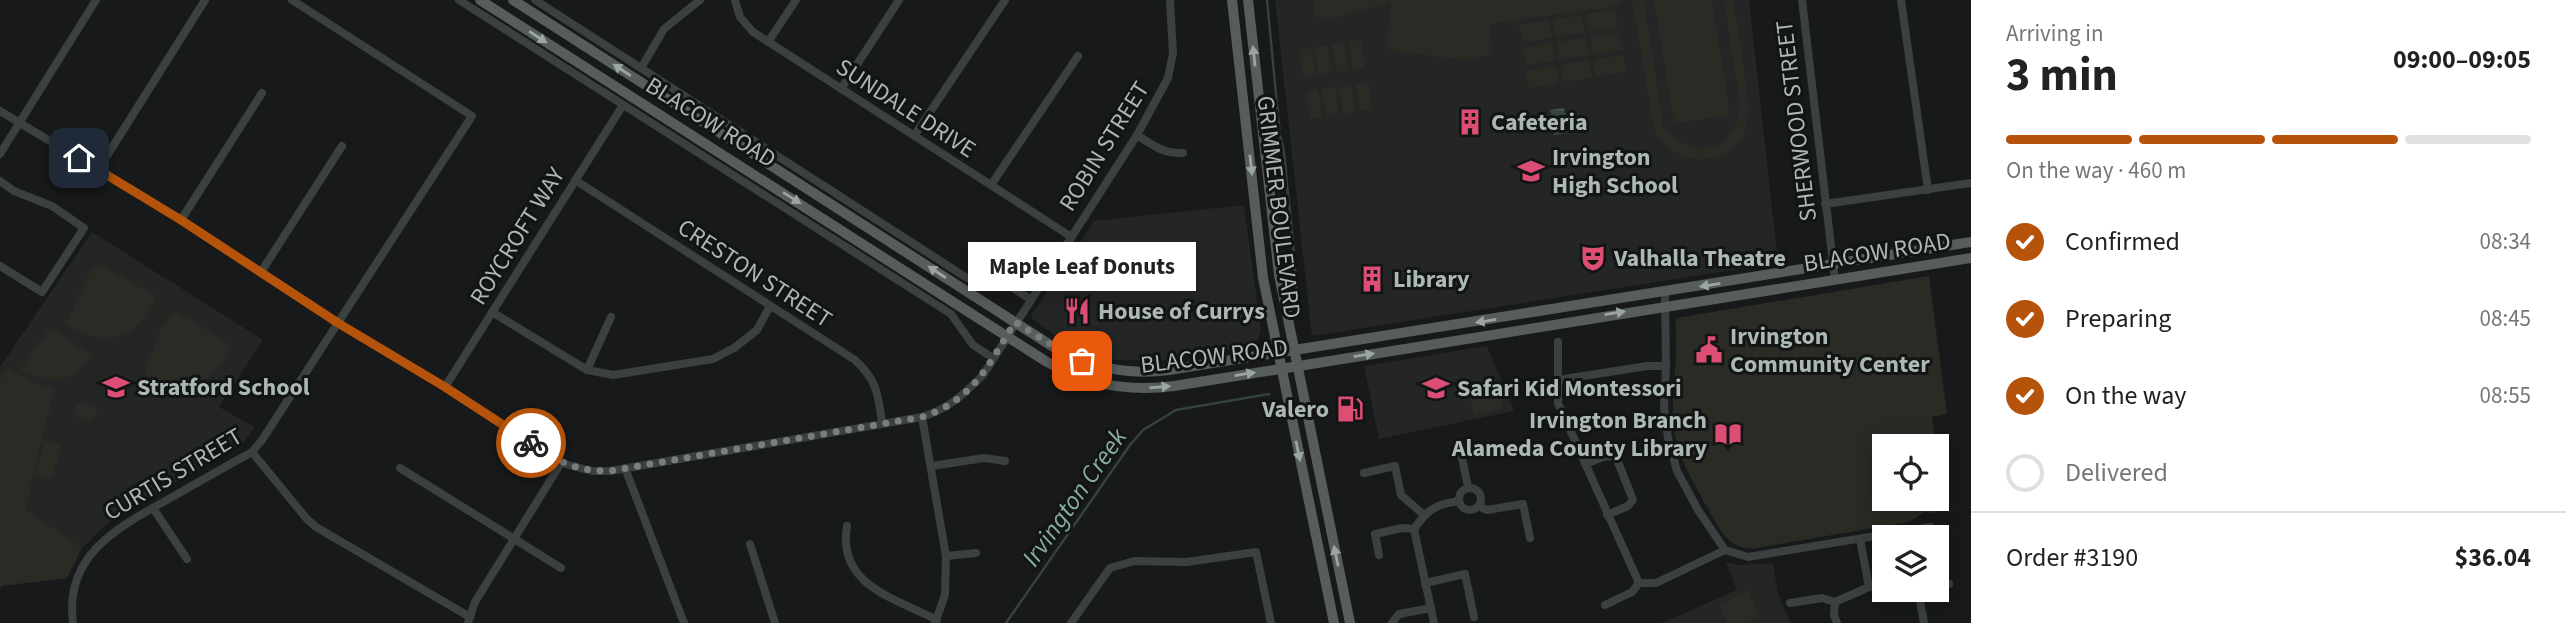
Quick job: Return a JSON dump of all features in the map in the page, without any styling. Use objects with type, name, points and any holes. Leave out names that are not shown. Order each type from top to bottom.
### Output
[{"type":"main road","name":"BLACOW ROAD","points":[[480,0],[1063,370],[1088,380],[1115,386],[1166,387],[1971,258]]},
{"type":"main road","name":"BLACOW ROAD","points":[[513,0],[1070,356],[1095,366],[1118,370],[1161,371],[1278,354],[1971,243]]},
{"type":"main road","name":"GRIMMER BOULEVARD","points":[[1233,0],[1264,278],[1334,623]]},
{"type":"main road","name":"GRIMMER BOULEVARD","points":[[1248,0],[1279,275],[1350,623]]},
{"type":"street","points":[[0,154],[96,0]]},
{"type":"street","points":[[98,170],[205,0]]},
{"type":"street","name":"CURTIS STREET","points":[[72,622],[74,586],[86,558],[102,541],[153,508],[252,452],[262,440],[472,116],[292,0]]},
{"type":"street","name":"BLACOW ROAD","points":[[459,0],[951,314],[973,345],[993,358]]},
{"type":"street","name":"BLACOW ROAD","points":[[535,0],[967,278],[1008,285],[1030,299]]},
{"type":"street","points":[[641,68],[664,29],[700,0]]},
{"type":"street","name":"SUNDALE DRIVE","points":[[735,0],[740,17],[753,32],[1070,236]]},
{"type":"street","points":[[768,42],[796,0]]},
{"type":"street","points":[[841,89],[900,0]]},
{"type":"street","points":[[914,136],[1005,0]]},
{"type":"street","name":"ROBIN STREET","points":[[561,463],[592,471],[625,468],[922,417],[943,410],[983,374],[1137,135],[1168,78],[1173,53],[1170,0]]},
{"type":"street","name":"SHERWOOD STREET","points":[[1802,0],[1835,280]]},
{"type":"street","points":[[1901,0],[1928,190]]},
{"type":"street","points":[[991,185],[1078,56]]},
{"type":"street","points":[[181,220],[262,93]]},
{"type":"street","name":"ROYCROFT WAY","points":[[445,387],[623,105]]},
{"type":"street","points":[[0,111],[181,220],[338,323],[445,387],[561,463],[475,602],[469,620],[316,527],[252,452]]},
{"type":"street","points":[[1137,135],[1171,154],[1183,153]]},
{"type":"street","points":[[261,272],[342,146]]},
{"type":"street","name":"CRESTON STREET","points":[[575,180],[855,360],[869,372],[876,384],[882,422]]},
{"type":"street","points":[[0,181],[14,191],[52,206],[84,228],[42,292],[0,266]]},
{"type":"street","points":[[1825,204],[1971,183]]},
{"type":"street","points":[[1665,292],[1664,407],[1668,438],[1677,471],[1698,510],[1725,550],[1748,557],[1872,537]]},
{"type":"street","points":[[492,312],[587,370],[613,375],[713,359],[734,348],[757,330],[770,306]]},
{"type":"street","points":[[587,370],[611,317]]},
{"type":"street","points":[[1558,341],[1558,403],[1639,583]]},
{"type":"street","points":[[1558,380],[1647,366],[1666,366]]},
{"type":"street","points":[[846,526],[844,544],[848,561],[857,575],[935,622],[945,595],[946,556],[922,417]]},
{"type":"street","points":[[1468,487],[1461,453],[1494,448]]},
{"type":"street","points":[[1586,464],[1606,456],[1616,457],[1633,500],[1628,506],[1607,515]]},
{"type":"street","points":[[932,466],[984,458],[1005,461]]},
{"type":"street","points":[[1364,473],[1395,466],[1401,495],[1424,515]]},
{"type":"street","points":[[400,468],[561,568]]},
{"type":"street","points":[[625,468],[684,623]]},
{"type":"street","points":[[1468,487],[1480,494],[1481,501],[1474,510],[1466,510],[1459,501],[1459,494],[1468,487]]},
{"type":"street","points":[[1434,623],[1414,529],[1424,515],[1440,504],[1459,501]]},
{"type":"street","points":[[1478,506],[1487,510],[1523,504],[1530,538]]},
{"type":"street","points":[[153,508],[187,559]]},
{"type":"street","points":[[1379,555],[1375,534],[1402,528],[1414,529]]},
{"type":"street","points":[[1860,539],[1869,587]]},
{"type":"street","points":[[750,544],[775,623]]},
{"type":"street","points":[[1639,583],[1656,583],[1725,550]]},
{"type":"street","points":[[1071,623],[1110,568],[1134,561],[1187,562],[1256,552],[1271,623]]},
{"type":"street","points":[[946,556],[976,553]]},
{"type":"street","points":[[1425,583],[1465,574],[1475,617]]},
{"type":"street","points":[[1605,605],[1632,592],[1639,583]]},
{"type":"street","points":[[1790,603],[1822,598],[1835,602],[1872,587]]},
{"type":"street","points":[[1835,602],[1834,615],[1837,623]]},
{"type":"street","points":[[1920,602],[1923,623]]},
{"type":"street","points":[[1392,623],[1399,614],[1430,608]]},
{"type":"street","points":[[61,623],[72,622]]},
{"type":"shaded area","name":"Irvington High School","points":[[1275,0],[1749,0],[1778,263],[1312,336]]},
{"type":"shaded area","points":[[1312,0],[1621,0],[1617,6],[1489,24],[1493,54],[1462,60],[1390,50],[1387,46],[1391,2],[1325,20],[1316,17]]},
{"type":"shaded area","points":[[1632,0],[1644,0],[1663,125],[1675,140],[1696,149],[1717,146],[1737,124],[1740,105],[1724,0],[1733,0],[1748,109],[1743,136],[1735,147],[1705,159],[1690,158],[1671,149],[1655,133]]},
{"type":"shaded area","points":[[1654,0],[1712,0],[1730,115],[1674,124]]},
{"type":"shaded area","points":[[1615,9],[1618,27],[1589,32],[1586,14]]},
{"type":"shaded area","points":[[1582,15],[1585,33],[1555,37],[1553,20]]},
{"type":"shaded area","points":[[1549,20],[1552,38],[1522,42],[1519,25]]},
{"type":"shaded area","points":[[1619,32],[1622,50],[1593,54],[1590,37]]},
{"type":"shaded area","points":[[1586,38],[1589,55],[1559,60],[1557,42]]},
{"type":"shaded area","points":[[1361,40],[1365,67],[1353,69],[1349,42]]},
{"type":"shaded area","points":[[1345,43],[1349,70],[1337,72],[1332,45]]},
{"type":"shaded area","points":[[1552,43],[1555,61],[1526,65],[1523,48]]},
{"type":"shaded area","points":[[1328,45],[1332,72],[1319,74],[1315,47]]},
{"type":"shaded area","points":[[1311,48],[1316,75],[1303,77],[1299,50]]},
{"type":"shaded area","points":[[1623,55],[1626,72],[1596,77],[1594,59]]},
{"type":"shaded area","points":[[1589,60],[1592,78],[1563,82],[1560,65]]},
{"type":"shaded area","points":[[1556,66],[1558,83],[1529,88],[1526,71]]},
{"type":"shaded area","points":[[1368,82],[1372,109],[1360,111],[1355,84]]},
{"type":"shaded area","points":[[1351,85],[1356,112],[1343,114],[1339,87]]},
{"type":"shaded area","points":[[1335,87],[1339,114],[1327,116],[1322,89]]},
{"type":"shaded area","points":[[1318,90],[1322,117],[1310,119],[1306,92]]},
{"type":"shaded area","points":[[1564,108],[1568,133],[1554,135],[1550,110]]},
{"type":"shaded area","points":[[1244,205],[1261,331],[1257,341],[1250,347],[1163,360],[1117,360],[1070,345],[1032,319],[1032,314],[1094,221]]},
{"type":"shaded area","name":"Stratford School","points":[[92,232],[263,340],[219,407],[255,427],[243,443],[103,527],[82,548],[24,509],[0,500],[0,367]]},
{"type":"shaded area","points":[[100,265],[156,296],[140,322],[119,336],[94,336],[66,324],[93,266]]},
{"type":"shaded area","points":[[1929,276],[1947,414],[1932,417],[1934,434],[1872,434],[1872,511],[1940,511],[1924,512],[1909,522],[1872,525],[1872,528],[1756,548],[1734,544],[1716,523],[1693,481],[1678,445],[1673,418],[1677,318]]},
{"type":"shaded area","points":[[175,312],[186,319],[187,317],[231,347],[215,371],[195,384],[172,386],[144,375],[162,325],[165,326],[170,313]]},
{"type":"shaded area","points":[[49,329],[53,329],[92,356],[77,372],[51,380],[21,370]]},
{"type":"shaded area","name":"Safari Kid Montessori","points":[[1487,346],[1514,411],[1379,439],[1364,366]]},
{"type":"shaded area","points":[[6,369],[38,386],[39,384],[55,388],[25,509],[82,548],[67,578],[2,586],[0,589],[0,381]]},
{"type":"shaded area","points":[[1499,384],[1504,409],[1474,414],[1469,389]]},
{"type":"shaded area","points":[[81,403],[97,410],[91,421],[77,417],[77,405]]},
{"type":"shaded area","points":[[44,441],[61,446],[52,479],[35,475]]},
{"type":"shaded area","points":[[1726,562],[1739,565],[1773,563],[1778,594],[1791,623],[1662,623],[1737,590]]},
{"type":"shaded area","points":[[1748,591],[1759,617],[1744,623],[1727,623],[1719,604]]},
{"type":"waterway","name":"Irvington Creek","points":[[1267,0],[1294,250],[1298,316]]},
{"type":"waterway","name":"Irvington Creek","points":[[1006,623],[1143,430],[1176,410],[1269,394]]},
{"type":"way so far","points":[[531,443],[561,463],[592,471],[610,471],[922,417],[943,410],[965,393],[983,374],[1015,322],[1082,361]]},
{"type":"place","name":"Cafeteria","points":[[1470,122]]},
{"type":"place","name":"Irvington High School","points":[[1531,171]]},
{"type":"place","name":"Valhalla Theatre","points":[[1593,258]]},
{"type":"place","name":"Library","points":[[1372,279]]},
{"type":"place","name":"House of Currys","points":[[1077,311]]},
{"type":"place","name":"Irvington Community Center","points":[[1709,350]]},
{"type":"place","name":"Maple Leaf Donuts","points":[[1082,361]]},
{"type":"place","name":"Stratford School","points":[[116,387]]},
{"type":"place","name":"Safari Kid Montessori","points":[[1436,388]]},
{"type":"place","name":"Valero","points":[[1350,409]]},
{"type":"place","name":"Irvington Branch Alameda County Library","points":[[1728,434]]},
{"type":"route","points":[[79,158],[531,443]]}]
